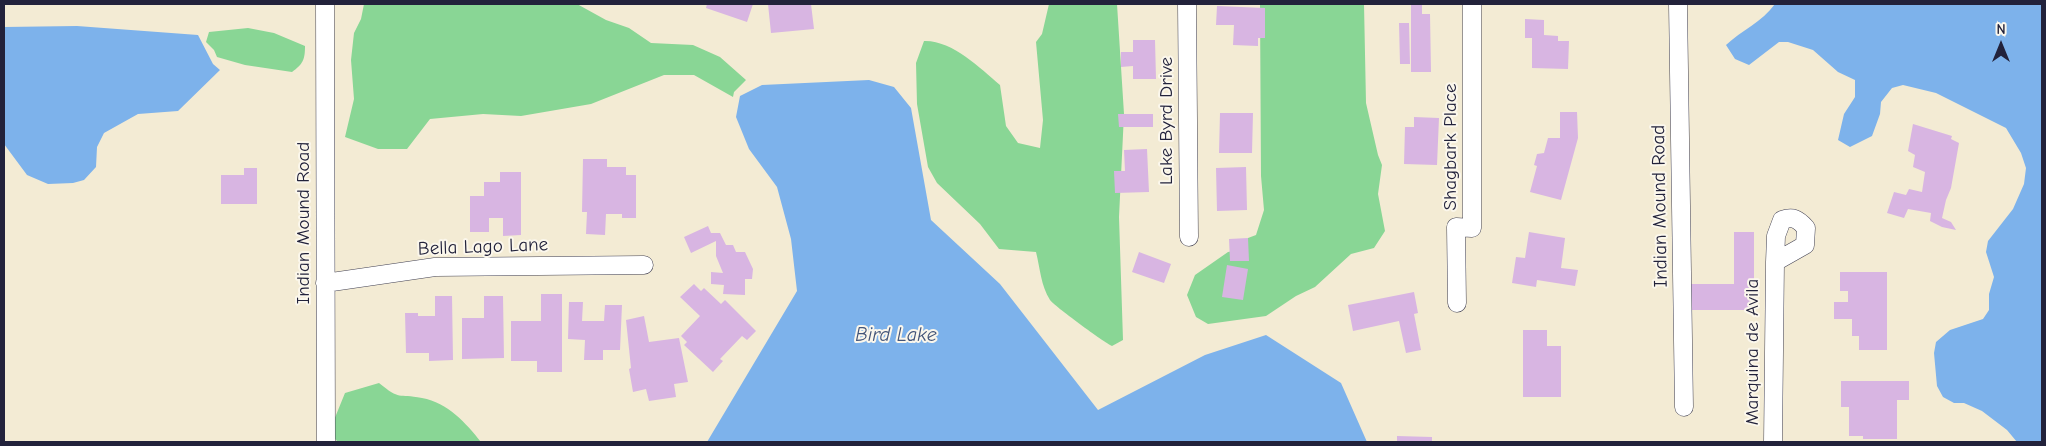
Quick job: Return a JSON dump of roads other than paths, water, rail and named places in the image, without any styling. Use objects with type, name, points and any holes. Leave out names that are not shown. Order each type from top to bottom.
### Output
[{"type":"street","name":"Indian Mound Road","points":[[325,4],[326,442]]},
{"type":"street","name":"Lake Byrd Drive","points":[[1187,4],[1189,237]]},
{"type":"street","name":"Shagbark Place","points":[[1456,303],[1456,227],[1472,228],[1472,4]]},
{"type":"street","name":"Indian Mound Road","points":[[1678,4],[1684,407]]},
{"type":"street","name":"Marquina de Avila","points":[[1773,442],[1775,262]]},
{"type":"street","name":"Bella Lago Lane","points":[[325,283],[436,267],[644,265]]},
{"type":"water","points":[[1775,4],[2042,4],[2042,442],[2017,442],[2007,430],[1982,411],[1964,403],[1954,403],[1943,397],[1937,386],[1934,353],[1936,342],[1950,330],[1983,319],[1989,310],[1989,294],[1994,277],[1986,252],[1988,241],[2013,209],[2024,184],[2026,168],[2021,153],[2006,128],[1936,93],[1903,85],[1892,88],[1881,102],[1880,114],[1872,136],[1850,147],[1838,140],[1844,114],[1855,97],[1855,80],[1838,72],[1813,50],[1788,42],[1779,42],[1749,65],[1735,59],[1726,45],[1764,16]]},
{"type":"water","points":[[77,26],[198,35],[213,64],[220,70],[178,111],[138,114],[104,133],[97,147],[96,167],[84,180],[73,183],[48,184],[27,175],[4,144],[4,27]]},
{"type":"water","name":"Bird Lake","points":[[869,80],[894,87],[911,108],[931,220],[1000,284],[1098,410],[1205,355],[1266,335],[1341,383],[1367,442],[707,442],[797,291],[791,239],[777,187],[749,149],[736,117],[740,96],[762,85]]}]
